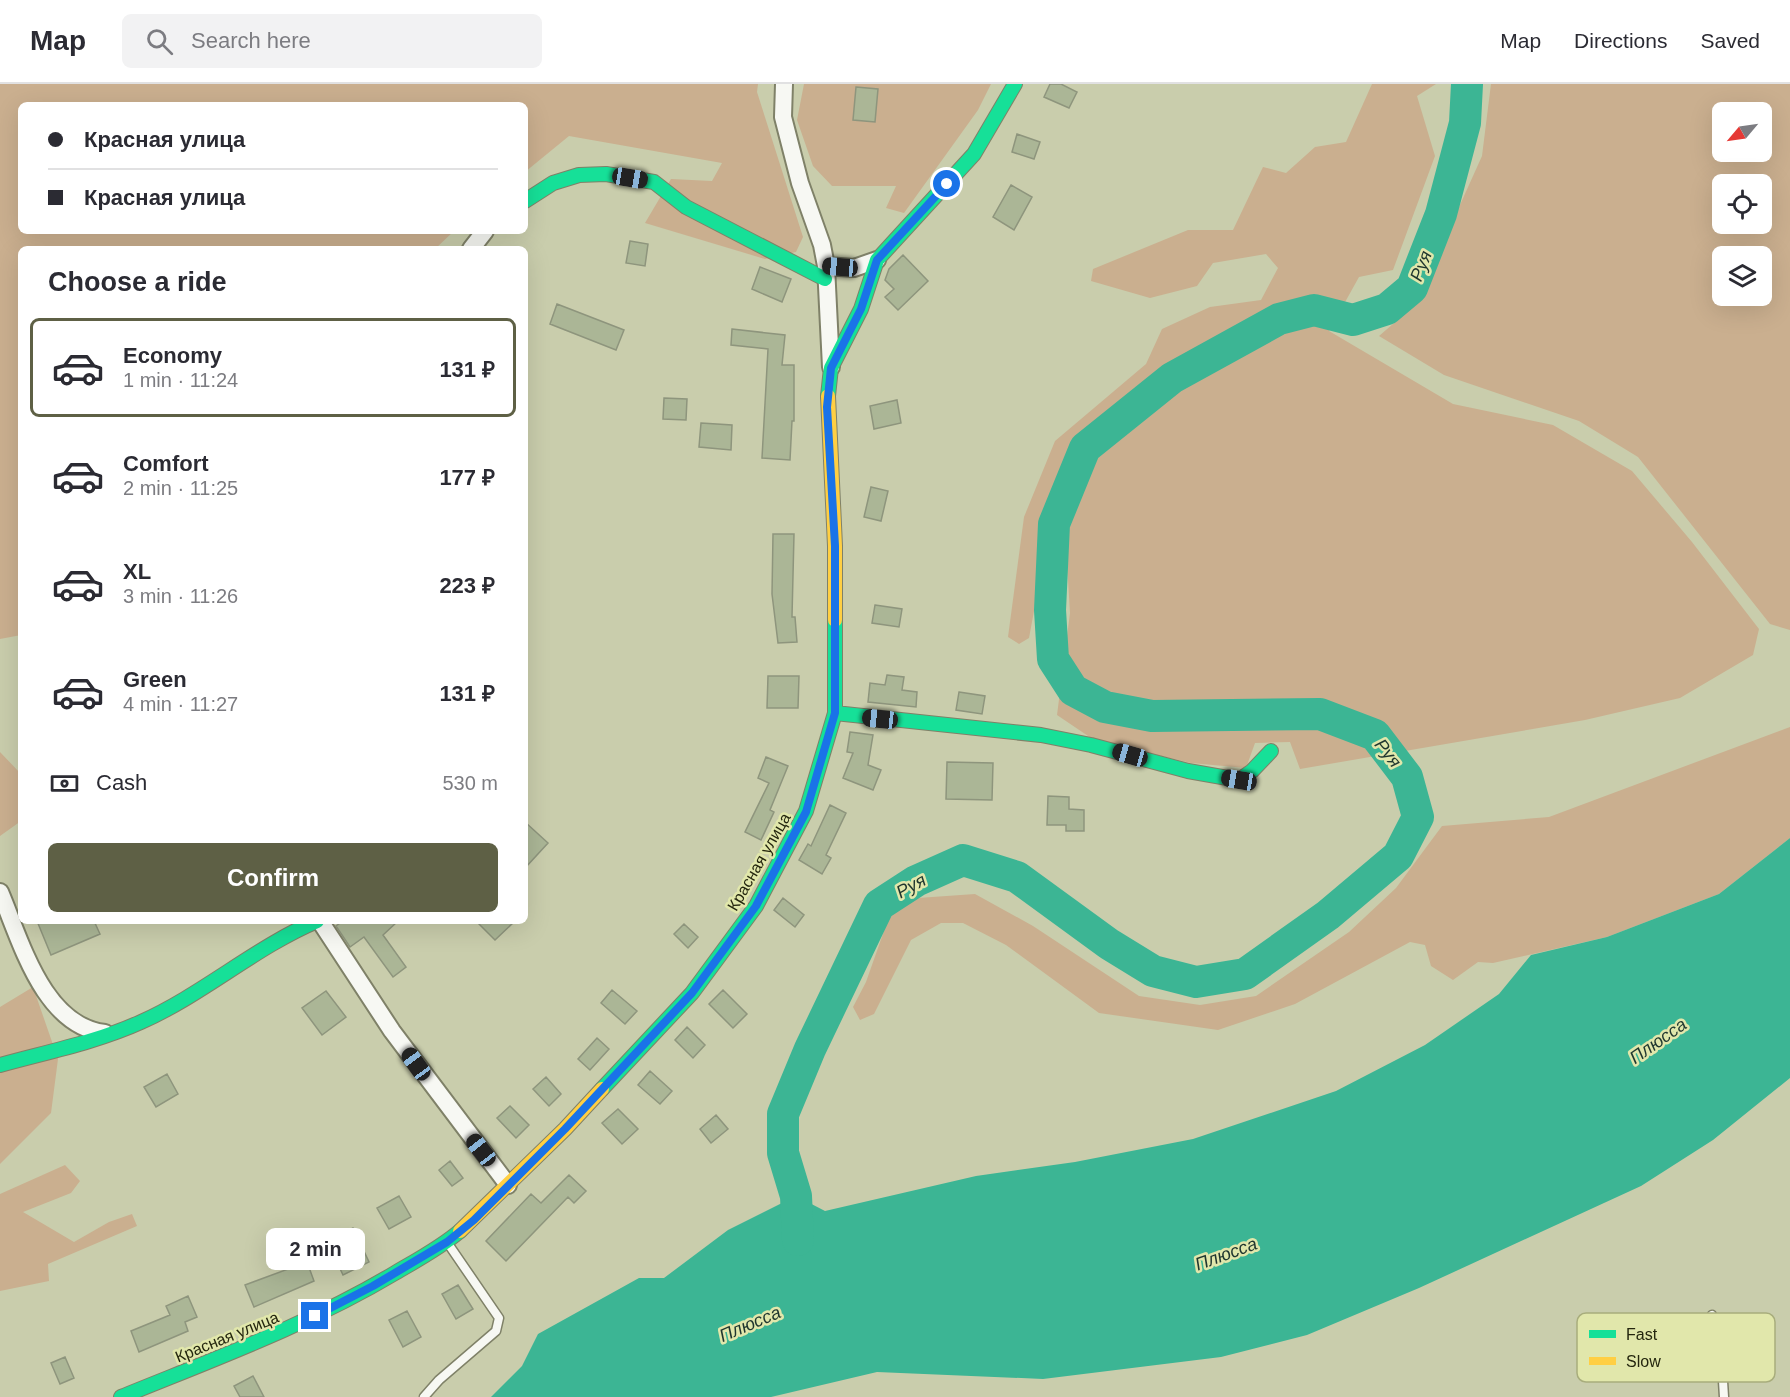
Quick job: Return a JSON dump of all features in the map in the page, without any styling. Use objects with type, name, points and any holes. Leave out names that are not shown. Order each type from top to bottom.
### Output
[{"type":"street","points":[[784,84],[783,117],[800,183],[822,245],[831,368]]},
{"type":"street","name":"Красная улица","points":[[121,1397],[296,1326],[373,1286],[447,1242],[474,1220],[565,1129],[692,993],[756,906],[806,812],[835,713],[835,546],[827,407],[831,368],[861,309],[877,260],[974,154],[1015,84]]},
{"type":"street","points":[[528,199],[553,183],[579,175],[606,174],[654,182],[686,207],[794,261],[825,272],[854,268],[877,260]]},
{"type":"street","points":[[473,246],[483,234]]},
{"type":"street","points":[[835,713],[1041,735],[1091,745],[1188,771],[1239,780],[1252,771],[1271,751]]},
{"type":"street","points":[[0,892],[40,983],[56,1008],[72,1021],[90,1031],[112,1033]]},
{"type":"street","points":[[0,1065],[112,1033],[142,1022],[240,966],[292,931],[310,924]]},
{"type":"street","points":[[320,924],[392,1030],[508,1185]]},
{"type":"lane","points":[[424,1397],[439,1380],[496,1331],[499,1318],[447,1242]]},
{"type":"lane","points":[[1723,1382],[1724,1397]]},
{"type":"shaded area","points":[[0,84],[758,84],[757,92],[803,237],[796,252],[765,259],[645,223],[671,179],[712,181],[722,163],[569,136],[528,170],[528,102],[18,102],[18,234],[451,234],[438,246],[18,246],[18,636],[0,639]]},
{"type":"shaded area","points":[[804,84],[991,84],[978,110],[904,213],[886,208],[896,186],[832,186],[813,166],[797,120]]},
{"type":"shaded area","points":[[1372,84],[1436,84],[1417,96],[1435,156],[1393,270],[1359,277],[1329,331],[1453,404],[1553,425],[1632,471],[1692,542],[1759,629],[1753,655],[1680,698],[1585,720],[1300,769],[1290,742],[1255,743],[1246,768],[1191,763],[1094,740],[1057,715],[1070,613],[1066,546],[1049,551],[1039,584],[1029,638],[1019,644],[1008,637],[1024,517],[1055,441],[1146,364],[1162,329],[1210,307],[1261,300],[1278,268],[1266,254],[1213,263],[1197,286],[1150,298],[1091,281],[1093,269],[1188,230],[1233,230],[1263,167],[1286,173],[1315,147],[1346,142]]},
{"type":"shaded area","points":[[1491,84],[1790,84],[1790,630],[1770,624],[1638,457],[1579,421],[1444,375],[1379,336],[1415,305],[1482,156]]},
{"type":"shaded area","points":[[1790,727],[1790,838],[1719,894],[1607,937],[1493,963],[1478,962],[1453,980],[1431,966],[1425,945],[1410,942],[1295,1004],[1218,1030],[1099,1013],[1006,945],[963,923],[941,923],[911,940],[874,1014],[860,1020],[853,1007],[866,982],[890,914],[918,898],[975,894],[1033,926],[1139,996],[1200,1005],[1256,996],[1349,932],[1396,888],[1442,826],[1549,817]]},
{"type":"shaded area","points":[[0,752],[18,771],[18,823],[0,836]]},
{"type":"shaded area","points":[[33,987],[58,1059],[51,1113],[0,1164],[0,1007]]},
{"type":"shaded area","points":[[65,1165],[80,1181],[71,1193],[23,1212],[74,1242],[109,1222],[132,1214],[137,1226],[48,1264],[49,1281],[0,1291],[0,1194]]},
{"type":"water","name":"Плюсса","points":[[1790,838],[1790,1078],[1713,1140],[1641,1186],[1419,1288],[1307,1335],[1221,1357],[1043,1379],[877,1372],[771,1397],[491,1397],[522,1366],[538,1334],[639,1278],[664,1278],[728,1230],[796,1196],[825,1211],[976,1176],[1075,1162],[1193,1139],[1336,1091],[1425,1045],[1499,994],[1531,955],[1607,937],[1719,894]]},
{"type":"building","points":[[1050,84],[1061,84],[1077,92],[1069,108],[1044,97]]},
{"type":"building","points":[[856,87],[878,89],[875,122],[853,120]]},
{"type":"building","points":[[1017,134],[1040,142],[1034,159],[1012,152]]},
{"type":"building","points":[[1011,185],[1032,197],[1014,230],[993,217]]},
{"type":"building","points":[[630,241],[648,244],[645,266],[626,263]]},
{"type":"building","points":[[903,255],[928,281],[898,310],[885,297],[894,289],[885,280],[889,269]]},
{"type":"building","points":[[760,267],[791,279],[782,302],[752,289]]},
{"type":"building","points":[[557,304],[624,330],[616,350],[550,324]]},
{"type":"building","points":[[732,329],[785,335],[782,365],[794,365],[794,421],[792,421],[790,460],[762,458],[768,349],[731,345]]},
{"type":"building","points":[[664,398],[687,399],[686,420],[663,419]]},
{"type":"building","points":[[897,400],[901,423],[874,429],[870,406]]},
{"type":"building","points":[[701,423],[732,425],[731,450],[699,447]]},
{"type":"building","points":[[871,487],[888,491],[881,521],[864,517]]},
{"type":"building","points":[[773,534],[794,534],[792,617],[795,617],[797,642],[778,643],[772,594]]},
{"type":"building","points":[[875,605],[902,609],[899,627],[872,623]]},
{"type":"building","points":[[887,675],[904,677],[902,690],[917,692],[916,707],[868,702],[870,683],[885,685]]},
{"type":"building","points":[[768,676],[799,676],[798,708],[767,708]]},
{"type":"building","points":[[959,692],[985,696],[982,714],[956,710]]},
{"type":"building","points":[[850,732],[873,735],[868,765],[881,770],[873,790],[843,778],[853,753],[847,752]]},
{"type":"building","points":[[766,757],[788,766],[770,810],[774,812],[761,840],[745,832],[769,783],[758,778]]},
{"type":"building","points":[[947,762],[993,763],[992,800],[946,799]]},
{"type":"building","points":[[1048,796],[1069,797],[1069,809],[1084,810],[1084,831],[1066,831],[1066,825],[1047,825]]},
{"type":"building","points":[[830,805],[846,813],[826,855],[831,858],[822,874],[799,860],[808,844],[811,846]]},
{"type":"building","points":[[528,825],[548,843],[528,865]]},
{"type":"building","points":[[783,898],[804,915],[795,927],[774,910]]},
{"type":"building","points":[[38,924],[95,924],[100,934],[51,955]]},
{"type":"building","points":[[339,924],[395,924],[383,935],[406,967],[393,977],[364,937],[350,947],[336,926]]},
{"type":"building","points":[[479,924],[512,924],[495,940]]},
{"type":"building","points":[[684,924],[698,937],[688,948],[674,934]]},
{"type":"building","points":[[612,990],[637,1011],[625,1024],[601,1003]]},
{"type":"building","points":[[723,990],[747,1014],[733,1028],[709,1004]]},
{"type":"building","points":[[326,991],[346,1017],[322,1035],[302,1008]]},
{"type":"building","points":[[687,1027],[705,1045],[693,1058],[675,1040]]},
{"type":"building","points":[[597,1038],[609,1049],[590,1070],[578,1059]]},
{"type":"building","points":[[650,1071],[672,1091],[660,1104],[638,1085]]},
{"type":"building","points":[[167,1074],[178,1094],[156,1107],[144,1087]]},
{"type":"building","points":[[546,1077],[561,1094],[549,1106],[533,1089]]},
{"type":"building","points":[[510,1106],[529,1125],[516,1138],[497,1118]]},
{"type":"building","points":[[618,1109],[638,1129],[622,1144],[602,1123]]},
{"type":"building","points":[[716,1115],[728,1129],[711,1143],[700,1129]]},
{"type":"building","points":[[450,1161],[463,1178],[452,1186],[439,1170]]},
{"type":"building","points":[[569,1175],[586,1191],[574,1203],[568,1197],[506,1261],[486,1241],[531,1194],[541,1203]]},
{"type":"building","points":[[399,1196],[411,1217],[389,1229],[377,1208]]},
{"type":"building","points":[[353,1228],[369,1262],[343,1275],[327,1241]]},
{"type":"building","points":[[307,1262],[314,1281],[254,1307],[245,1285]]},
{"type":"building","points":[[458,1285],[473,1309],[456,1319],[442,1294]]},
{"type":"building","points":[[188,1296],[197,1317],[185,1322],[188,1331],[139,1352],[131,1331],[170,1315],[166,1306]]},
{"type":"building","points":[[407,1311],[421,1337],[403,1347],[389,1320]]},
{"type":"building","points":[[65,1357],[74,1378],[60,1384],[51,1363]]},
{"type":"building","points":[[253,1376],[264,1397],[240,1397],[234,1386]]},
{"type":"waterway","name":"Руя","points":[[798,1240],[796,1196],[783,1153],[783,1114],[810,1049],[879,905],[916,881],[963,860],[1017,877],[1109,944],[1153,971],[1196,982],[1245,974],[1328,915],[1398,856],[1418,817],[1407,777],[1375,735],[1320,714],[1152,716],[1105,707],[1073,690],[1053,659],[1050,610],[1054,524],[1085,448],[1172,378],[1279,319],[1314,310],[1353,320],[1387,309],[1412,288],[1441,214],[1465,123],[1467,84]]},
{"type":"traffic: fast","points":[[828,396],[831,368],[861,309],[877,260],[974,154],[1015,84]]},
{"type":"traffic: fast","points":[[528,199],[553,183],[579,175],[606,174],[654,182],[686,207],[825,279]]},
{"type":"traffic: fast","points":[[602,1089],[692,993],[756,906],[806,811],[835,713],[835,620]]},
{"type":"traffic: fast","points":[[835,713],[1041,735],[1091,745],[1188,771],[1239,780],[1252,771],[1271,751]]},
{"type":"traffic: fast","points":[[0,1065],[89,1041],[141,1022],[164,1011],[273,944],[310,924]]},
{"type":"traffic: fast","points":[[121,1397],[329,1309],[420,1258],[460,1231]]},
{"type":"traffic: slow","points":[[828,396],[835,546],[835,620]]},
{"type":"traffic: slow","points":[[460,1231],[565,1129],[602,1089]]},
{"type":"route","points":[[315,1316],[373,1286],[447,1242],[474,1220],[565,1129],[692,993],[756,906],[806,812],[835,713],[835,546],[827,407],[831,368],[861,309],[877,260],[947,184]]}]
